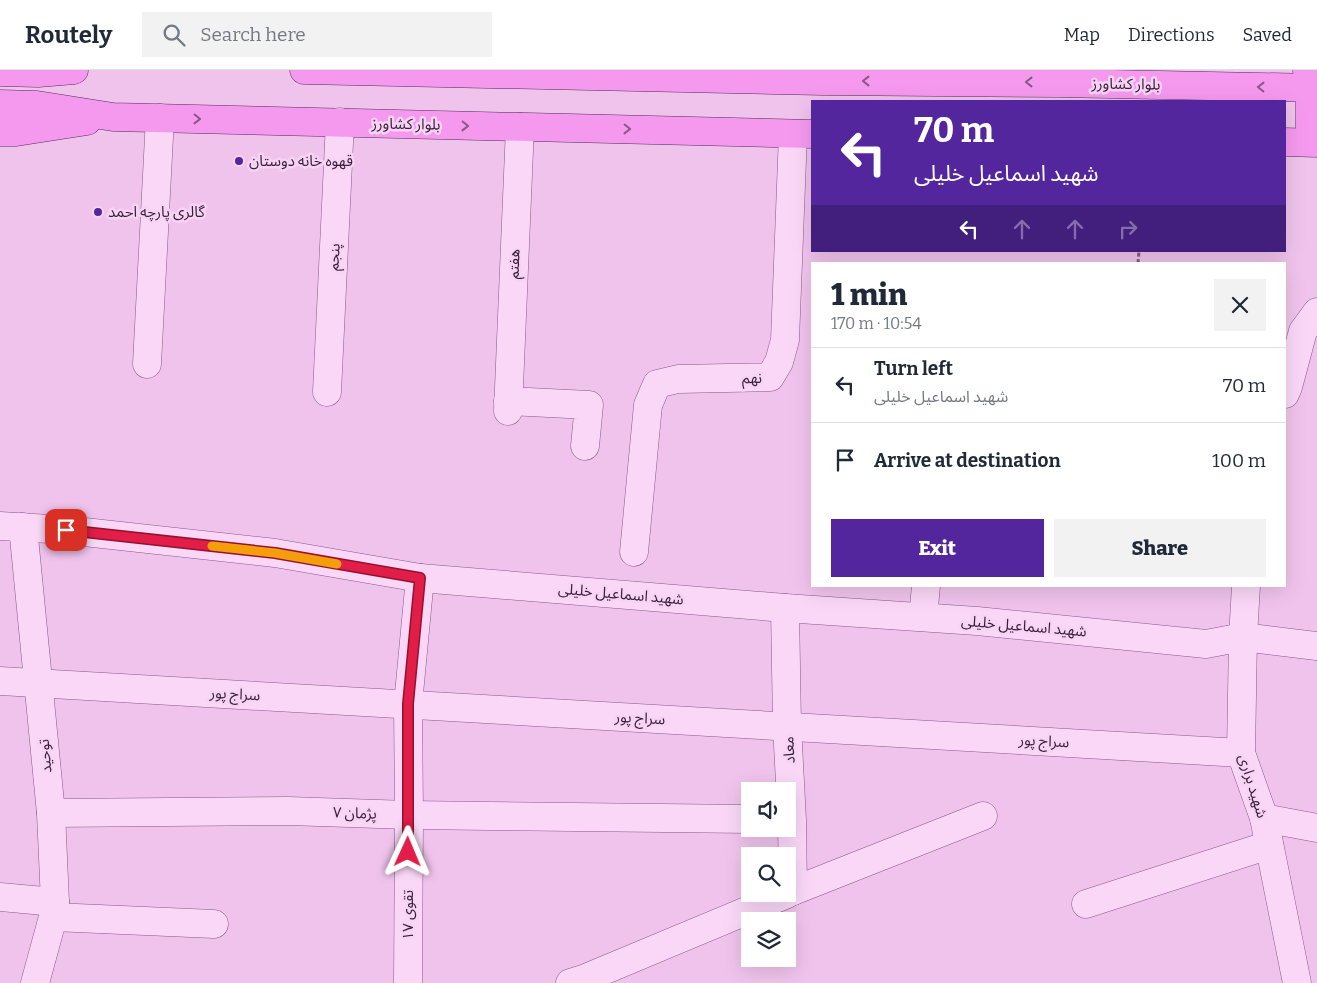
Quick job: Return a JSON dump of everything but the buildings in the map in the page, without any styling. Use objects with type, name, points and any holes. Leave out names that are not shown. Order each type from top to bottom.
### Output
[{"type":"main road","points":[[0,72],[38,73],[74,70]]},
{"type":"main road","name":"بلوار کشاورز","points":[[304,70],[405,71],[822,91],[1058,76],[1311,82]]},
{"type":"main road","points":[[1304,142],[1311,82]]},
{"type":"main road","name":"بلوار کشاورز","points":[[0,104],[37,105],[113,117],[803,134]]},
{"type":"main road","points":[[0,132],[16,132],[113,117]]},
{"type":"street","points":[[147,364],[160,118]]},
{"type":"street","name":"پنجم","points":[[327,392],[340,122]]},
{"type":"street","name":"هفتم","points":[[520,127],[508,406],[589,405],[585,446]]},
{"type":"street","name":"نهم","points":[[634,552],[648,405],[657,384],[678,379],[770,377],[779,362],[785,340],[803,134]]},
{"type":"street","points":[[1286,392],[1304,331],[1317,312]]},
{"type":"street","name":"شهید اسماعیل خلیلی","points":[[11,527],[66,530],[275,553],[420,578],[786,608],[977,621],[1206,644],[1243,637],[1317,646]]},
{"type":"street","name":"توحید","points":[[11,527],[38,683],[51,813],[54,910],[35,983]]},
{"type":"street","name":"تقوی ۱۷","points":[[408,983],[408,704],[420,578]]},
{"type":"street","points":[[923,618],[926,587]]},
{"type":"street","name":"شهید براری","points":[[1246,587],[1241,753],[1264,818],[1297,983]]},
{"type":"street","name":"معاد","points":[[786,608],[789,782]]},
{"type":"street","name":"سراج پور","points":[[0,680],[1241,753]]},
{"type":"street","name":"پژمان ۷","points":[[51,813],[288,811],[409,815],[741,819]]},
{"type":"street","points":[[796,890],[983,816]]},
{"type":"street","points":[[1264,818],[1317,828]]},
{"type":"street","points":[[1086,904],[1269,846]]},
{"type":"street","points":[[0,897],[54,910],[214,924]]},
{"type":"street","points":[[581,981],[768,902]]},
{"type":"slow traffic","points":[[212,546],[275,553],[337,564]]},
{"type":"place","name":"قهوه خانه دوستان","points":[[239,161]]},
{"type":"place","name":"گالری پارچه احمد","points":[[98,212]]},
{"type":"route","points":[[66,530],[275,553],[420,578],[408,704],[408,852]]}]
